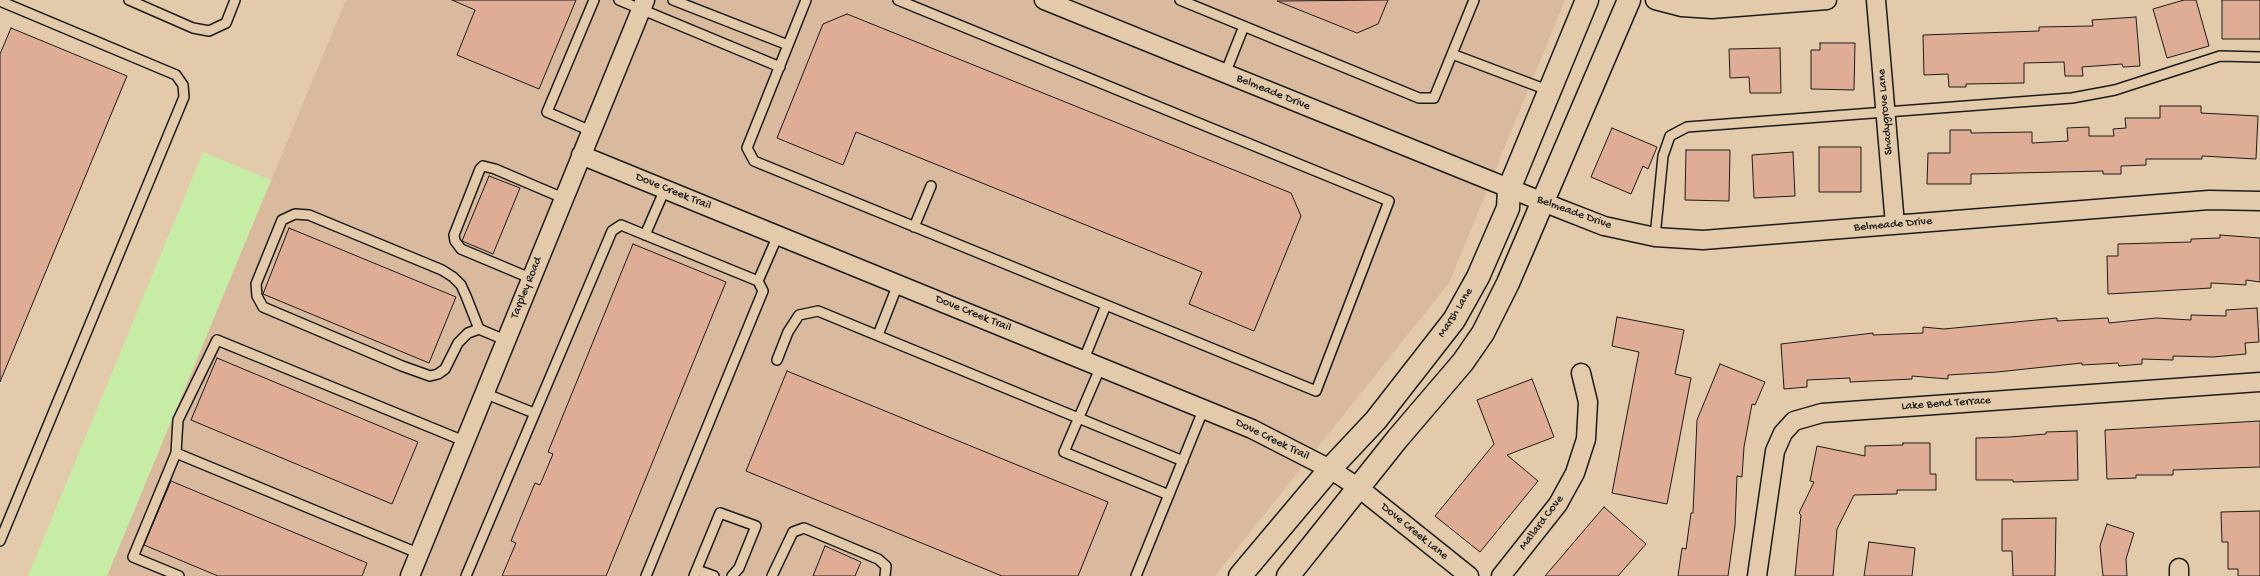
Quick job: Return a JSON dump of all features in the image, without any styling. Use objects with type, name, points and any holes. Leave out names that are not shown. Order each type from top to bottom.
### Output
[{"type":"main road","name":"Marsh Lane","points":[[1240,576],[1330,469],[1376,420],[1454,320],[1478,278],[1508,208],[1509,189],[1587,0]]},
{"type":"main road","points":[[1288,576],[1398,438],[1463,362],[1483,333],[1508,283],[1629,0]]},
{"type":"street","name":"Belmeade Drive","points":[[1044,0],[1542,202],[1604,226],[1655,237],[1703,240],[2209,200],[2260,201]]},
{"type":"street","points":[[1655,0],[1682,7],[1712,9],[1827,0]]},
{"type":"street","name":"Shadygrove Lane","points":[[1876,0],[1887,111],[1895,225]]},
{"type":"street","name":"Tarpley Road","points":[[410,576],[530,278],[643,5]]},
{"type":"street","name":"Dove Creek Trail","points":[[581,155],[1204,408],[1252,429],[1330,469],[1359,488]]},
{"type":"street","name":"Mallard Cove","points":[[1501,576],[1558,504],[1575,473],[1586,439],[1588,402],[1582,373]]},
{"type":"street","name":"Lake Bend Terrace","points":[[1757,576],[1775,452],[1783,433],[1794,421],[1822,413],[2260,382]]},
{"type":"street","name":"Dove Creek Lane","points":[[1359,488],[1469,576]]},
{"type":"lane","points":[[129,0],[193,28],[209,31],[226,23],[235,0]]},
{"type":"lane","points":[[591,131],[547,112],[594,0]]},
{"type":"lane","points":[[619,0],[643,5],[780,67]]},
{"type":"lane","points":[[673,0],[788,45]]},
{"type":"lane","points":[[806,0],[747,148],[754,161],[1316,391],[1389,201],[898,0]]},
{"type":"lane","points":[[1180,0],[1419,98],[1434,98],[1474,0]]},
{"type":"lane","points":[[0,1],[176,75],[184,85],[184,97],[0,541]]},
{"type":"lane","points":[[1225,74],[1244,26]]},
{"type":"lane","points":[[1452,54],[1550,91]]},
{"type":"lane","points":[[1655,237],[1663,156],[1670,136],[1687,127],[2072,98],[2115,90],[2220,56],[2260,57]]},
{"type":"lane","points":[[530,278],[461,249],[457,245],[454,235],[477,177],[483,166],[495,169],[563,198]]},
{"type":"lane","points":[[914,227],[931,186]]},
{"type":"lane","points":[[645,235],[665,189]]},
{"type":"lane","points":[[479,330],[466,296],[461,286],[453,277],[442,270],[310,215],[295,214],[282,220],[256,284],[257,296],[263,307],[402,366],[430,376],[438,374],[445,369],[458,343],[468,333],[479,330],[505,340]]},
{"type":"lane","points":[[466,576],[612,231],[621,225],[758,281],[763,291],[646,576]]},
{"type":"lane","points":[[758,281],[778,235]]},
{"type":"lane","points":[[878,335],[898,284]]},
{"type":"lane","points":[[1106,306],[1098,327],[1092,363],[1079,418],[1064,452],[1169,494]]},
{"type":"lane","points":[[777,360],[788,332],[799,315],[818,311],[1183,461]]},
{"type":"lane","points":[[179,576],[133,556],[176,453],[178,420],[217,340],[464,442]]},
{"type":"lane","points":[[484,392],[534,413]]},
{"type":"lane","points":[[1136,576],[1204,408]]},
{"type":"lane","points":[[176,453],[420,554]]},
{"type":"lane","points":[[714,576],[696,573],[720,512],[756,526],[739,568],[732,576]]},
{"type":"lane","points":[[772,576],[793,532],[804,528],[878,560],[886,566],[885,576]]},
{"type":"shaded area","points":[[346,0],[1565,0],[1449,283],[1215,576],[107,576]]},
{"type":"green space","points":[[203,152],[271,180],[107,576],[28,576]]},
{"type":"building","points":[[452,0],[576,0],[539,89],[457,55],[475,10]]},
{"type":"building","points":[[1388,0],[1378,24],[1357,33],[1277,1]]},
{"type":"building","points":[[2184,0],[2196,0],[2209,46],[2167,58],[2153,9]]},
{"type":"building","points":[[2222,0],[2260,0],[2260,39],[2222,39]]},
{"type":"building","points":[[847,14],[1291,193],[1301,216],[1254,331],[1189,304],[1202,272],[856,132],[843,165],[777,138],[823,24]]},
{"type":"building","points":[[2136,17],[2140,66],[2123,67],[2122,64],[2082,67],[2083,76],[2065,76],[2064,62],[2024,63],[2024,83],[1966,84],[1966,87],[1949,87],[1948,74],[1924,75],[1923,35],[2039,31],[2039,27],[2093,26],[2092,20]]},
{"type":"building","points":[[11,28],[127,76],[0,382],[0,54]]},
{"type":"building","points":[[1820,43],[1855,43],[1854,90],[1811,89],[1811,50],[1820,50]]},
{"type":"building","points":[[1780,48],[1781,93],[1750,93],[1749,77],[1730,78],[1729,49]]},
{"type":"building","points":[[2160,106],[2201,106],[2201,113],[2258,116],[2256,159],[2202,156],[2202,159],[2146,159],[2146,165],[2121,166],[2121,174],[2103,174],[2103,171],[1971,174],[1971,184],[1927,184],[1928,153],[1950,153],[1950,130],[1971,130],[1971,133],[2032,132],[2032,143],[2068,141],[2067,128],[2089,127],[2089,136],[2114,136],[2113,129],[2126,128],[2125,118],[2160,118]]},
{"type":"building","points":[[1612,128],[1657,147],[1648,169],[1643,166],[1631,194],[1591,177]]},
{"type":"building","points":[[1819,147],[1861,147],[1861,192],[1819,192]]},
{"type":"building","points":[[1686,150],[1730,150],[1729,201],[1685,200]]},
{"type":"building","points":[[1793,152],[1795,196],[1754,198],[1752,155]]},
{"type":"building","points":[[489,176],[520,188],[493,254],[462,241]]},
{"type":"building","points":[[289,228],[456,297],[429,363],[263,294]]},
{"type":"building","points":[[2220,235],[2260,238],[2260,282],[2246,280],[2246,285],[2211,283],[2211,288],[2108,294],[2107,256],[2118,256],[2118,244],[2191,242],[2191,239],[2220,238]]},
{"type":"building","points":[[633,244],[726,282],[606,576],[502,576],[516,543],[511,541],[535,483],[540,485],[553,454],[548,452]]},
{"type":"building","points":[[2257,308],[2259,342],[2245,343],[2246,354],[2213,357],[2173,356],[2173,360],[2142,359],[2142,364],[2119,366],[2118,363],[2082,365],[2082,363],[1997,372],[1948,375],[1948,379],[1912,376],[1912,379],[1850,382],[1850,378],[1807,380],[1807,387],[1784,389],[1781,344],[1873,333],[1873,335],[1923,333],[1923,327],[1944,329],[2057,318],[2057,321],[2108,318],[2109,323],[2156,318],[2191,320],[2191,315],[2226,316],[2226,310]]},
{"type":"building","points":[[1617,317],[1684,330],[1675,374],[1691,378],[1667,504],[1612,493],[1639,352],[1612,346]]},
{"type":"building","points":[[217,358],[418,442],[392,504],[191,420]]},
{"type":"building","points":[[1720,364],[1765,382],[1755,405],[1752,404],[1744,447],[1742,477],[1737,476],[1735,526],[1728,576],[1678,576],[1682,548],[1686,549],[1691,513],[1693,513],[1697,420]]},
{"type":"building","points":[[787,371],[1108,502],[1078,576],[1002,576],[746,471]]},
{"type":"building","points":[[1532,379],[1554,437],[1507,455],[1538,481],[1480,552],[1435,516],[1494,444],[1477,400]]},
{"type":"building","points":[[2260,421],[2260,467],[2173,470],[2173,475],[2136,475],[2136,478],[2107,479],[2105,430]]},
{"type":"building","points":[[2077,431],[2078,480],[2013,482],[2013,480],[1976,480],[1976,438],[2010,437],[2046,434],[2046,432]]},
{"type":"building","points":[[1903,443],[1930,443],[1930,474],[1936,474],[1936,490],[1897,490],[1897,494],[1854,495],[1837,529],[1833,576],[1795,576],[1801,515],[1799,513],[1814,482],[1810,481],[1817,446],[1865,456],[1865,446],[1903,445]]},
{"type":"building","points":[[171,481],[367,563],[362,576],[218,576],[144,545]]},
{"type":"building","points":[[1604,507],[1646,544],[1618,576],[1545,576]]},
{"type":"building","points":[[2260,511],[2260,576],[2238,576],[2238,569],[2228,569],[2228,542],[2222,542],[2221,512]]},
{"type":"building","points":[[2056,518],[2055,576],[2013,576],[2012,551],[2002,551],[2002,519]]},
{"type":"building","points":[[2107,524],[2134,533],[2126,559],[2127,576],[2103,576],[2100,546]]},
{"type":"building","points":[[1869,542],[1915,548],[1912,576],[1864,576]]},
{"type":"building","points":[[825,546],[861,562],[855,576],[813,576]]}]
